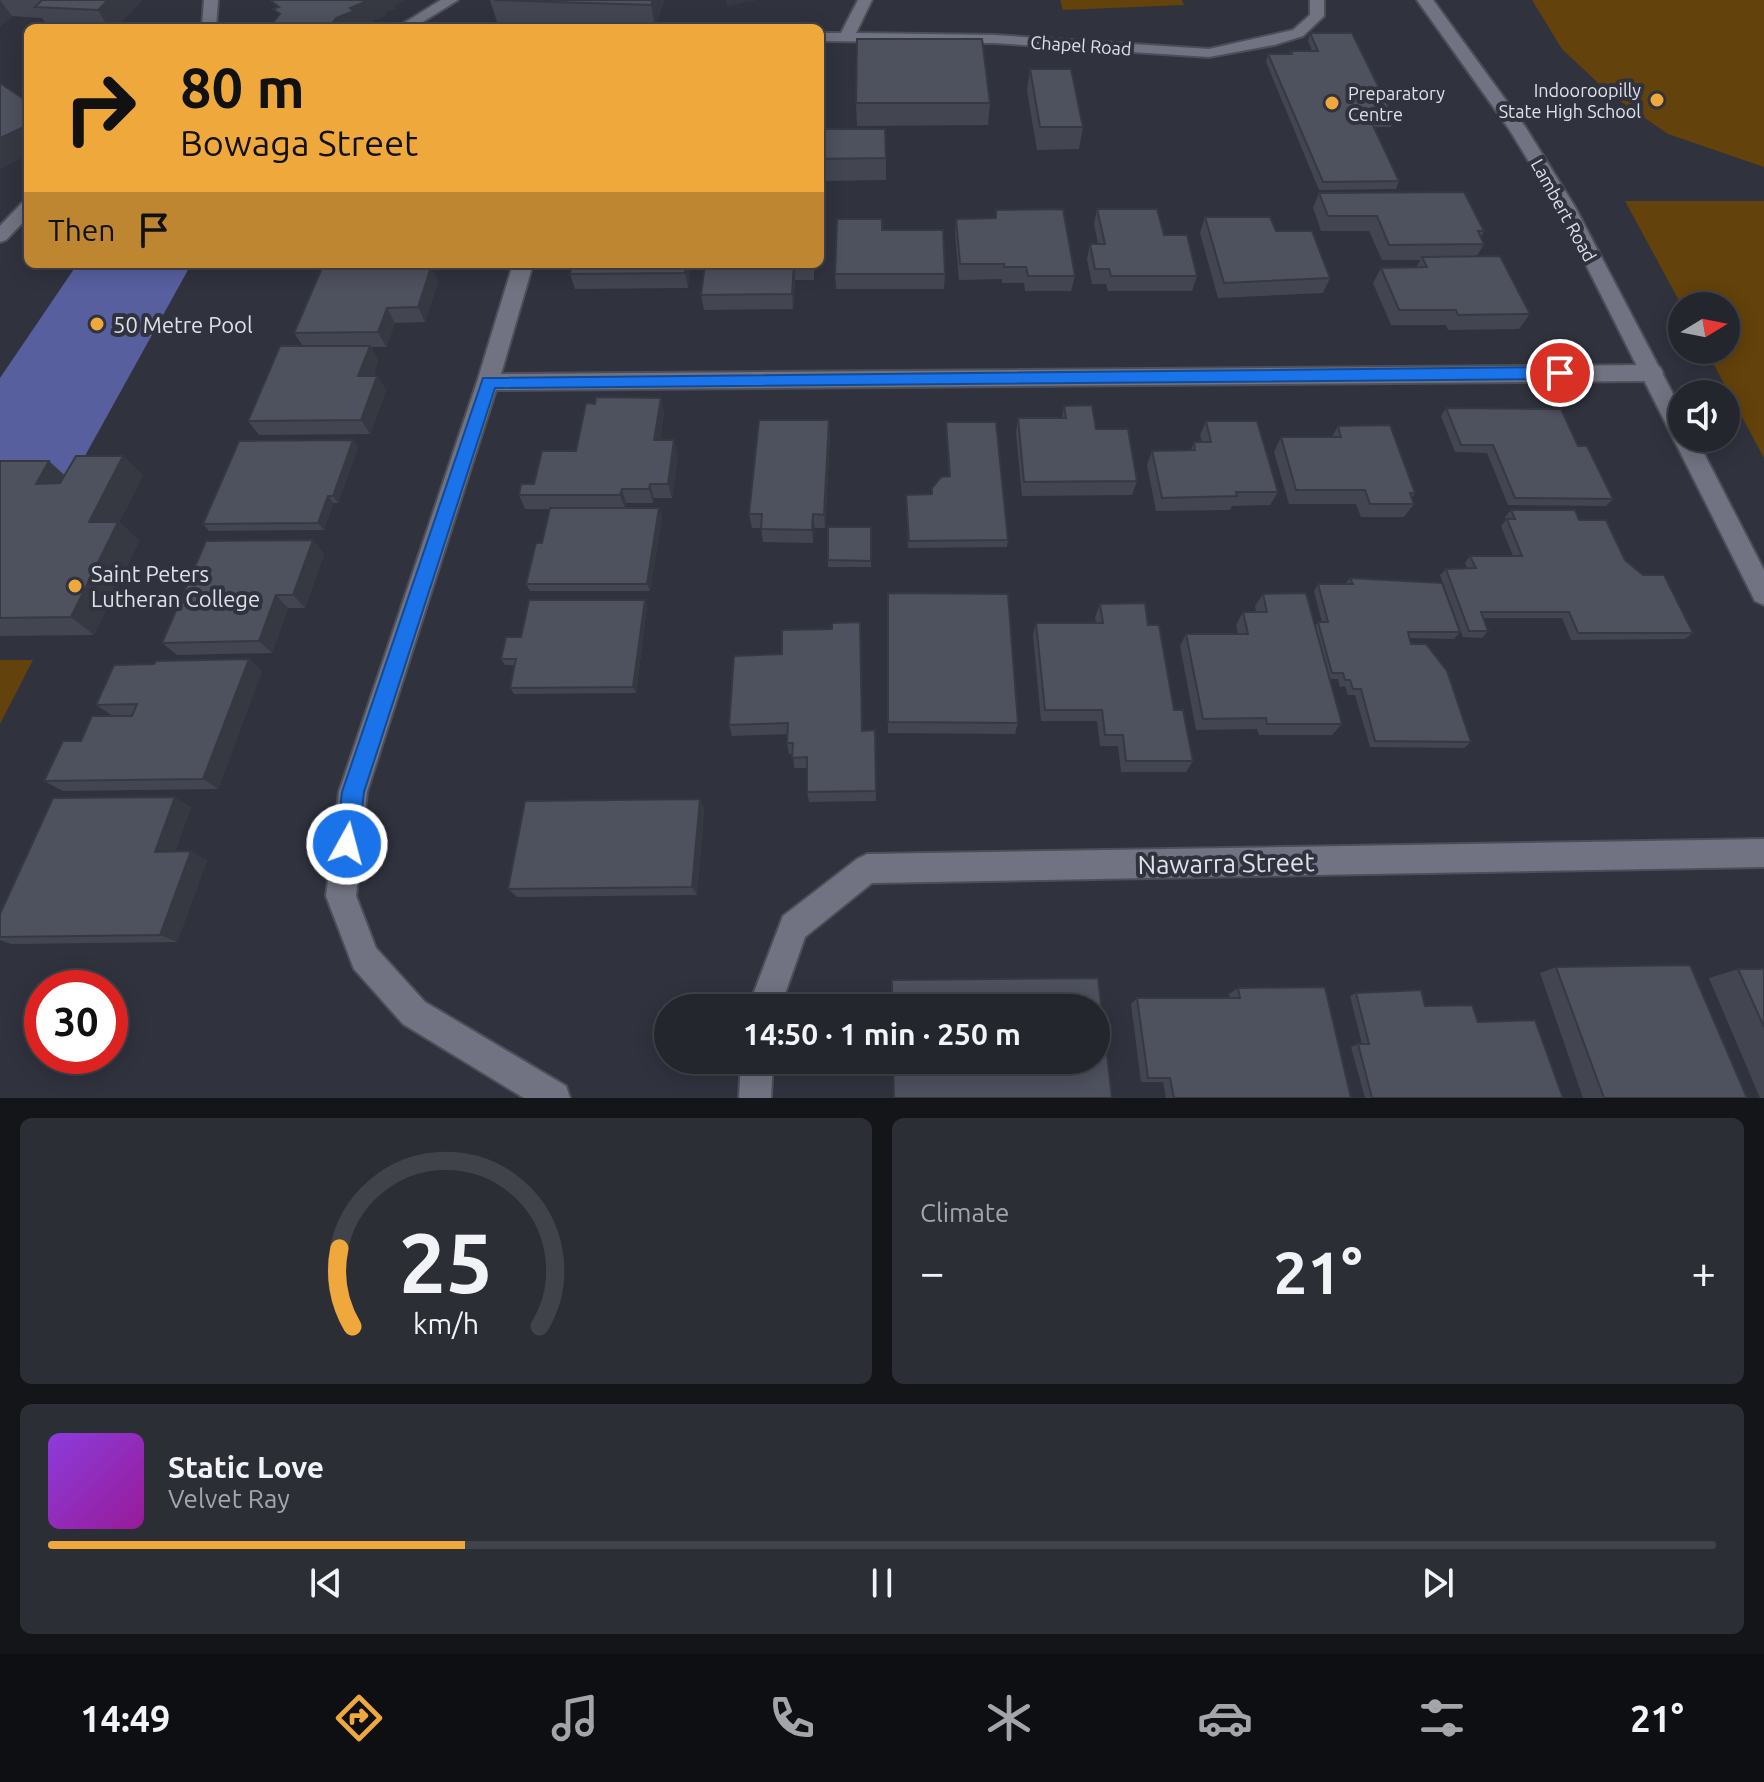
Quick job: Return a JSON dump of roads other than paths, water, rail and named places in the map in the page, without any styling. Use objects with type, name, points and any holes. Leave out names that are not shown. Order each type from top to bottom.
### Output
[{"type":"street","name":"Lambert Road","points":[[1425,0],[1517,128],[1566,207],[1668,404]]},
{"type":"street","points":[[522,268],[488,382],[353,792],[341,896],[365,958],[414,1013],[554,1098]]},
{"type":"street","points":[[488,382],[1652,373]]},
{"type":"street","points":[[1692,452],[1764,594]]},
{"type":"street","name":"Nawarra Street","points":[[769,994],[794,927],[867,869],[1764,853]]},
{"type":"street","points":[[755,1098],[756,1074]]},
{"type":"lane","points":[[209,24],[211,0]]},
{"type":"lane","points":[[410,24],[451,0]]},
{"type":"lane","points":[[846,38],[865,0]]},
{"type":"lane","name":"Chapel Road","points":[[824,37],[994,39],[1209,53],[1274,41],[1298,33],[1317,16],[1317,0]]},
{"type":"lane","points":[[0,236],[24,211]]},
{"type":"water","name":"50 Metre Pool","points":[[74,269],[188,270],[71,481],[0,481],[0,378]]},
{"type":"place","name":"Indooroopilly State High School","points":[[1657,100]]},
{"type":"place","name":"Preparatory Centre","points":[[1332,103]]},
{"type":"place","name":"50 Metre Pool","points":[[97,324]]},
{"type":"place","name":"Saint Peters Lutheran College","points":[[75,586]]}]
